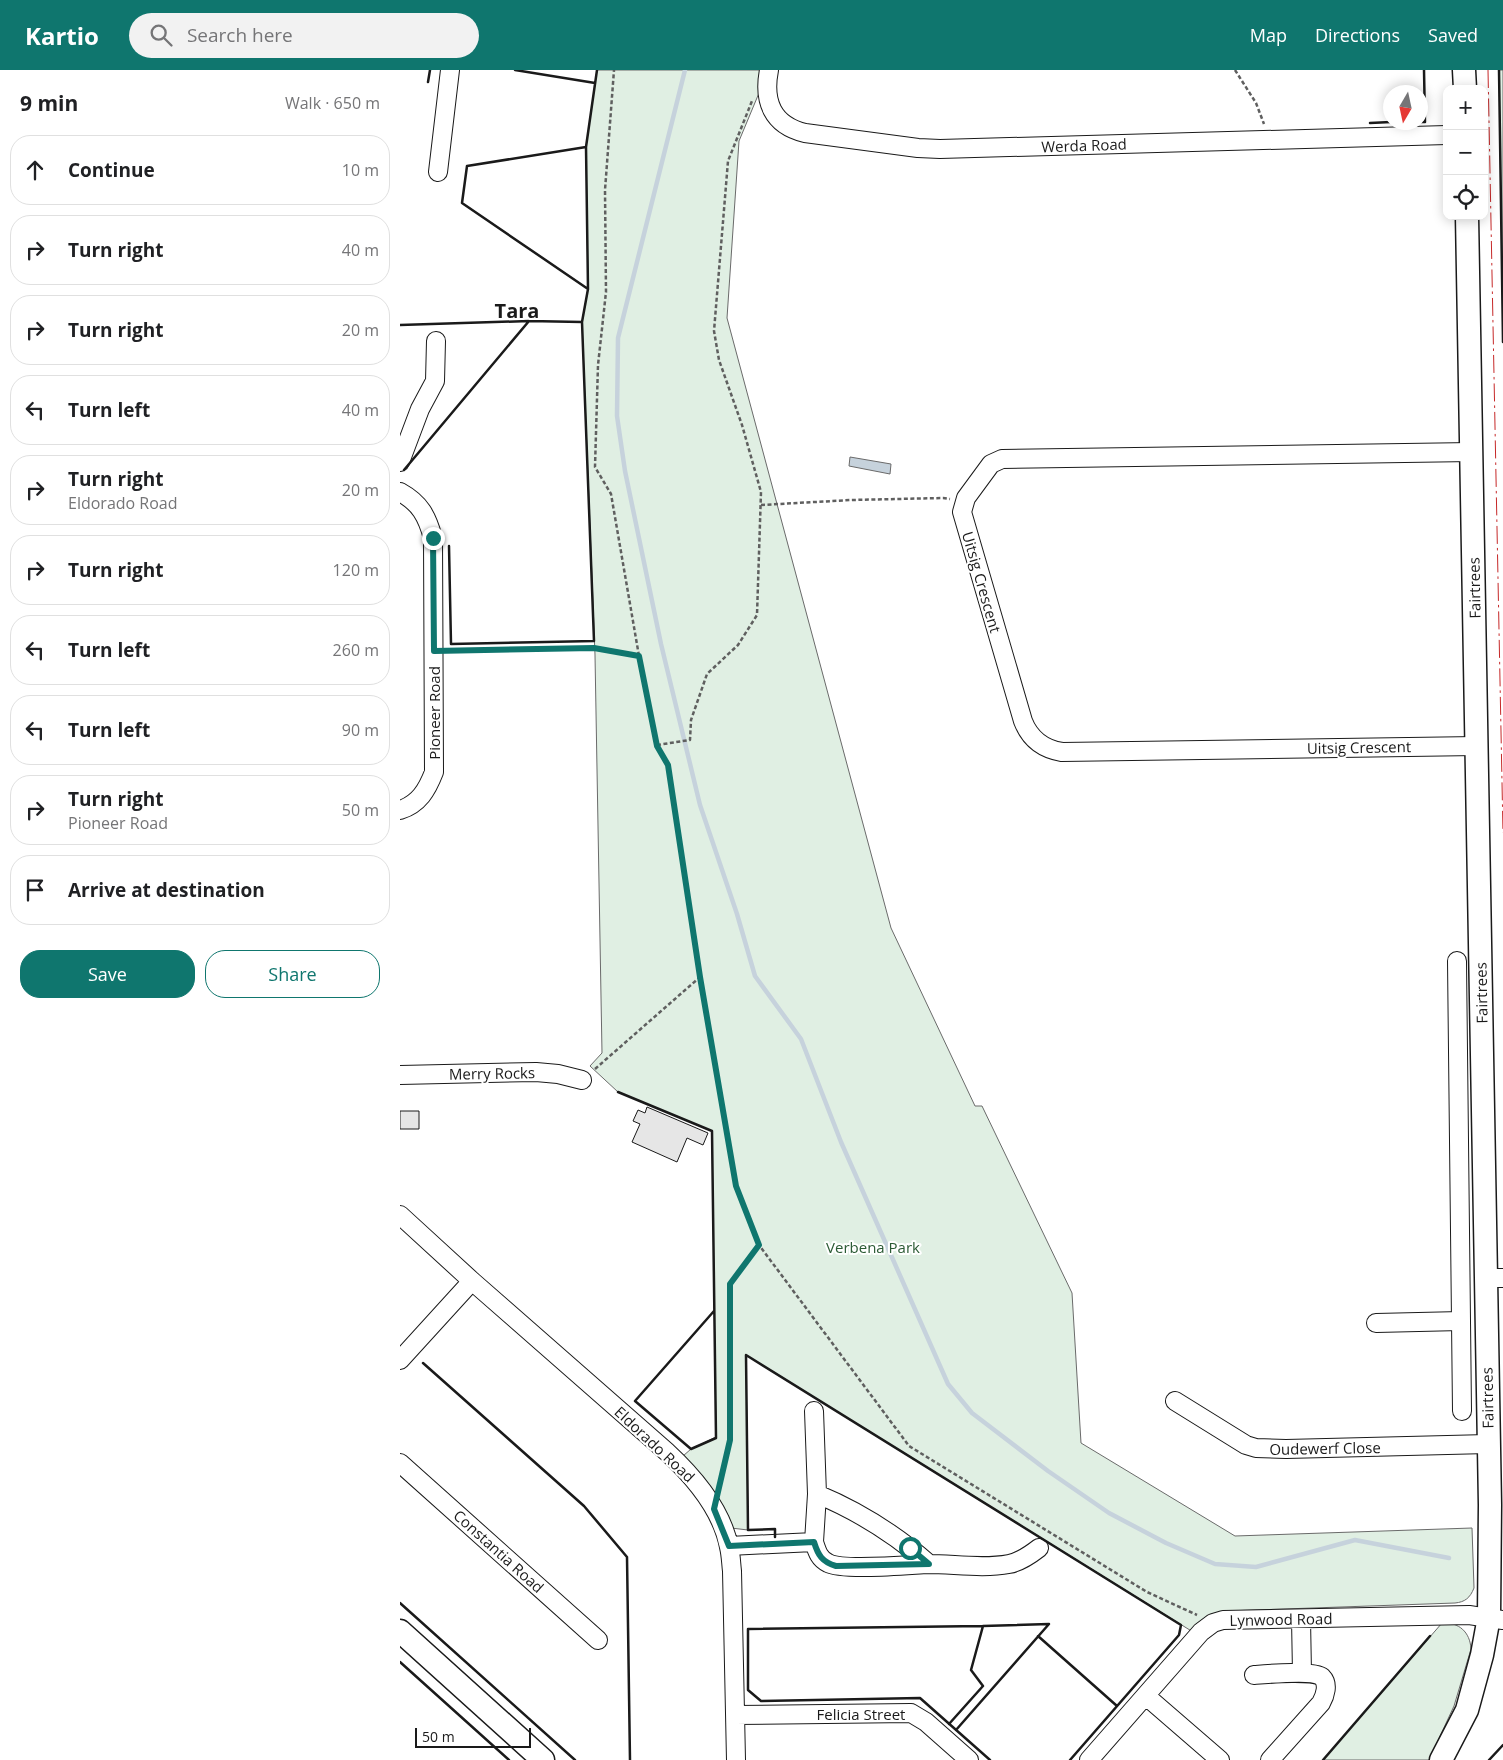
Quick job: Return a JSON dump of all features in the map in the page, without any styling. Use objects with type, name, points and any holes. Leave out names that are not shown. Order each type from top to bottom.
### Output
[{"type":"main road","points":[[1464,70],[1465,85]]},
{"type":"main road","name":"Fairtrees","points":[[1441,1760],[1467,1710],[1480,1664],[1496,1619],[1488,1444],[1495,1278],[1482,1071],[1467,220]]},
{"type":"main road","points":[[400,1631],[543,1760]]},
{"type":"street","points":[[438,172],[450,70]]},
{"type":"street","name":"Werda Road","points":[[769,70],[766,88],[769,105],[784,124],[805,133],[918,148],[940,149],[1443,135]]},
{"type":"street","points":[[400,462],[420,409],[435,381],[436,341]]},
{"type":"street","points":[[964,502],[991,464],[1002,459],[1472,452]]},
{"type":"street","name":"Pioneer Road","points":[[400,492],[420,507],[428,520],[433,538],[434,651],[434,772],[420,799],[408,808],[400,810]]},
{"type":"street","name":"Uitsig Crescent","points":[[964,502],[962,507],[963,518],[1023,721],[1034,740],[1047,748],[1062,752],[1477,746]]},
{"type":"street","points":[[1457,961],[1462,1411]]},
{"type":"street","points":[[1458,1073],[1482,1071]]},
{"type":"street","name":"Merry Rocks","points":[[400,1075],[536,1072],[558,1074],[582,1080]]},
{"type":"street","name":"Eldorado Road","points":[[400,1215],[683,1467],[714,1509],[729,1546],[733,1599],[736,1760]]},
{"type":"street","points":[[400,1360],[472,1281]]},
{"type":"street","points":[[1376,1323],[1461,1321]]},
{"type":"street","name":"Oudewerf Close","points":[[1174,1401],[1230,1436],[1256,1448],[1286,1449],[1488,1444]]},
{"type":"street","points":[[814,1411],[817,1494],[814,1542],[817,1553],[822,1559],[836,1566],[1008,1564],[1017,1562],[1039,1548]]},
{"type":"street","name":"Constantia Road","points":[[400,1463],[598,1640]]},
{"type":"street","points":[[817,1494],[841,1504],[879,1527],[910,1548],[929,1564]]},
{"type":"street","points":[[729,1546],[814,1542]]},
{"type":"street","name":"Lynwood Road","points":[[1090,1760],[1201,1632],[1213,1623],[1233,1618],[1301,1619],[1469,1616],[1496,1619]]},
{"type":"street","points":[[1301,1619],[1302,1673]]},
{"type":"street","points":[[1254,1675],[1317,1674],[1325,1682],[1325,1695],[1321,1703],[1270,1760]]},
{"type":"street","points":[[1146,1696],[1220,1760]]},
{"type":"street","name":"Felicia Street","points":[[735,1715],[911,1713],[926,1722],[969,1760]]},
{"type":"path","points":[[614,70],[605,190],[606,292],[598,365],[595,467],[611,494],[639,656],[657,746],[668,765],[700,977],[736,1186],[759,1245],[909,1446],[1147,1592],[1204,1617]]},
{"type":"path","points":[[1235,70],[1256,103],[1264,122],[1267,140]]},
{"type":"path","points":[[657,746],[690,740],[691,720],[707,674],[738,645],[758,615],[761,492],[742,425],[719,360],[714,331],[728,160],[755,95]]},
{"type":"path","points":[[760,506],[851,500],[944,498],[964,502]]},
{"type":"path","points":[[434,651],[594,648],[639,656]]},
{"type":"path","points":[[582,1080],[700,977]]},
{"type":"path","points":[[714,1509],[730,1440],[730,1284],[759,1245]]},
{"type":"green space","name":"Verbena Park","points":[[597,70],[762,70],[759,93],[739,141],[727,318],[891,928],[975,1106],[982,1106],[1072,1293],[1081,1443],[1235,1536],[1472,1528],[1474,1588],[1469,1597],[1462,1602],[1227,1611],[1193,1632],[746,1355],[748,1530],[731,1528],[683,1456],[691,1449],[716,1437],[712,1131],[618,1092],[590,1066],[602,1053],[595,655],[582,322],[588,289],[586,147]]},
{"type":"green space","points":[[1499,70],[1503,70],[1503,342]]},
{"type":"green space","points":[[1442,1623],[1454,1624],[1463,1629],[1471,1649],[1454,1706],[1429,1760],[1323,1760]]},
{"type":"shaded area","points":[[850,457],[891,464],[890,474],[849,466]]},
{"type":"building","points":[[647,1107],[708,1133],[703,1145],[687,1138],[677,1162],[632,1142],[640,1124],[633,1121],[638,1110],[645,1113]]},
{"type":"building","points":[[400,1111],[419,1111],[419,1129],[400,1129]]},
{"type":"waterway","points":[[685,70],[618,338],[617,416],[625,471],[661,644],[700,805],[737,914],[755,976],[801,1039],[841,1142],[948,1384],[972,1413],[1048,1471],[1109,1513],[1166,1543],[1215,1564],[1256,1567],[1355,1540],[1449,1558]]},
{"type":"wall","points":[[428,82],[430,70]]},
{"type":"wall","points":[[515,70],[595,83]]},
{"type":"wall","points":[[449,546],[451,644],[594,641],[582,322],[588,289],[586,147],[597,70]]},
{"type":"wall","points":[[1424,70],[1424,85]]},
{"type":"wall","points":[[1499,70],[1503,342]]},
{"type":"wall","points":[[1370,123],[1383,122]]},
{"type":"wall","points":[[586,147],[467,166],[462,203],[588,289]]},
{"type":"wall","points":[[400,325],[529,321]]},
{"type":"wall","points":[[404,470],[529,321],[582,322]]},
{"type":"wall","points":[[618,1092],[712,1131],[716,1438],[691,1449],[635,1401],[714,1311]]},
{"type":"wall","points":[[775,1537],[775,1529],[748,1530],[746,1355],[1181,1625],[1179,1635],[1070,1760]]},
{"type":"wall","points":[[423,1363],[584,1506],[627,1557],[630,1760]]},
{"type":"wall","points":[[400,1603],[575,1760]]},
{"type":"wall","points":[[949,1724],[983,1686],[971,1670],[983,1626],[1049,1624],[956,1730]]},
{"type":"wall","points":[[983,1626],[748,1629],[748,1690],[761,1701],[920,1698],[990,1760]]},
{"type":"wall","points":[[1038,1636],[1117,1706]]},
{"type":"wall","points":[[1323,1760],[1430,1636]]},
{"type":"wall","points":[[400,1662],[509,1760]]},
{"type":"wall","points":[[1489,1760],[1503,1745]]},
{"type":"power","points":[[1488,70],[1503,833]]},
{"type":"district","name":"Tara","points":[[517,310]]},
{"type":"route","points":[[433,538],[434,651],[594,648],[639,656],[657,746],[668,765],[700,977],[736,1186],[759,1245],[730,1284],[730,1440],[714,1509],[729,1546],[814,1542],[817,1553],[822,1559],[836,1566],[929,1564],[910,1548]]}]
